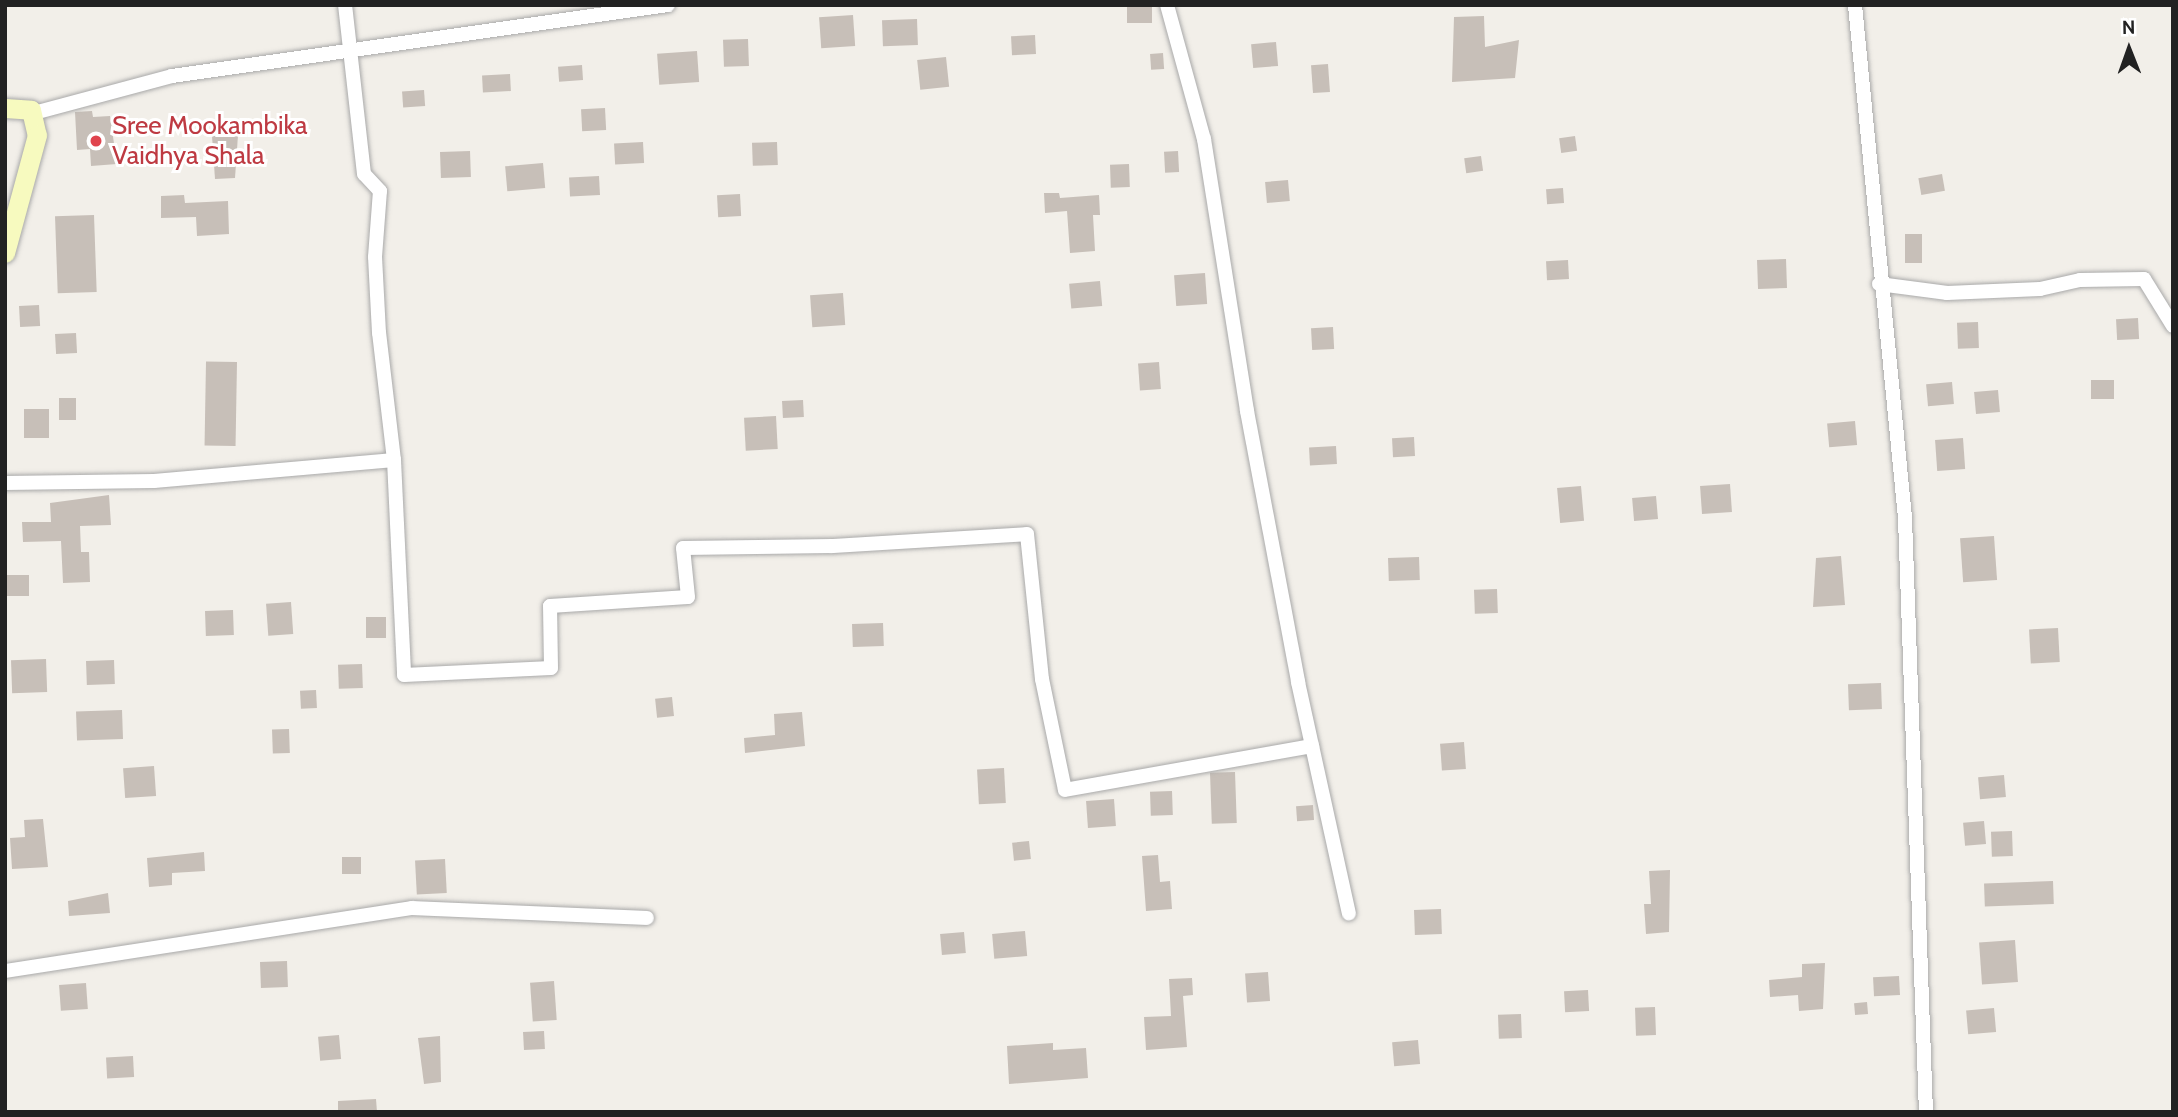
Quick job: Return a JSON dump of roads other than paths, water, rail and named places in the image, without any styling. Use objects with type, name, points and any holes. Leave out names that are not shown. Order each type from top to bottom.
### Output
[{"type":"main road","points":[[5,108],[34,113],[37,135],[5,253]]},
{"type":"street","points":[[345,5],[348,53],[364,174],[380,191],[375,257],[379,333],[394,460],[404,675],[551,668],[550,606],[688,597],[682,548],[832,546],[1027,534],[1042,679],[1065,790],[1312,746]]},
{"type":"street","points":[[34,113],[173,76],[668,5]]},
{"type":"street","points":[[1167,5],[1204,139],[1247,411],[1312,746],[1349,913]]},
{"type":"street","points":[[1855,5],[1879,284],[1905,518],[1926,1112]]},
{"type":"street","points":[[1879,284],[1947,293],[2040,289],[2080,279],[2144,279],[2173,326]]},
{"type":"street","points":[[5,483],[154,481],[394,460]]},
{"type":"street","points":[[5,971],[412,908],[469,914],[647,918]]},
{"type":"place","name":"Sree Mookambika Vaidhya Shala","points":[[96,141]]}]
